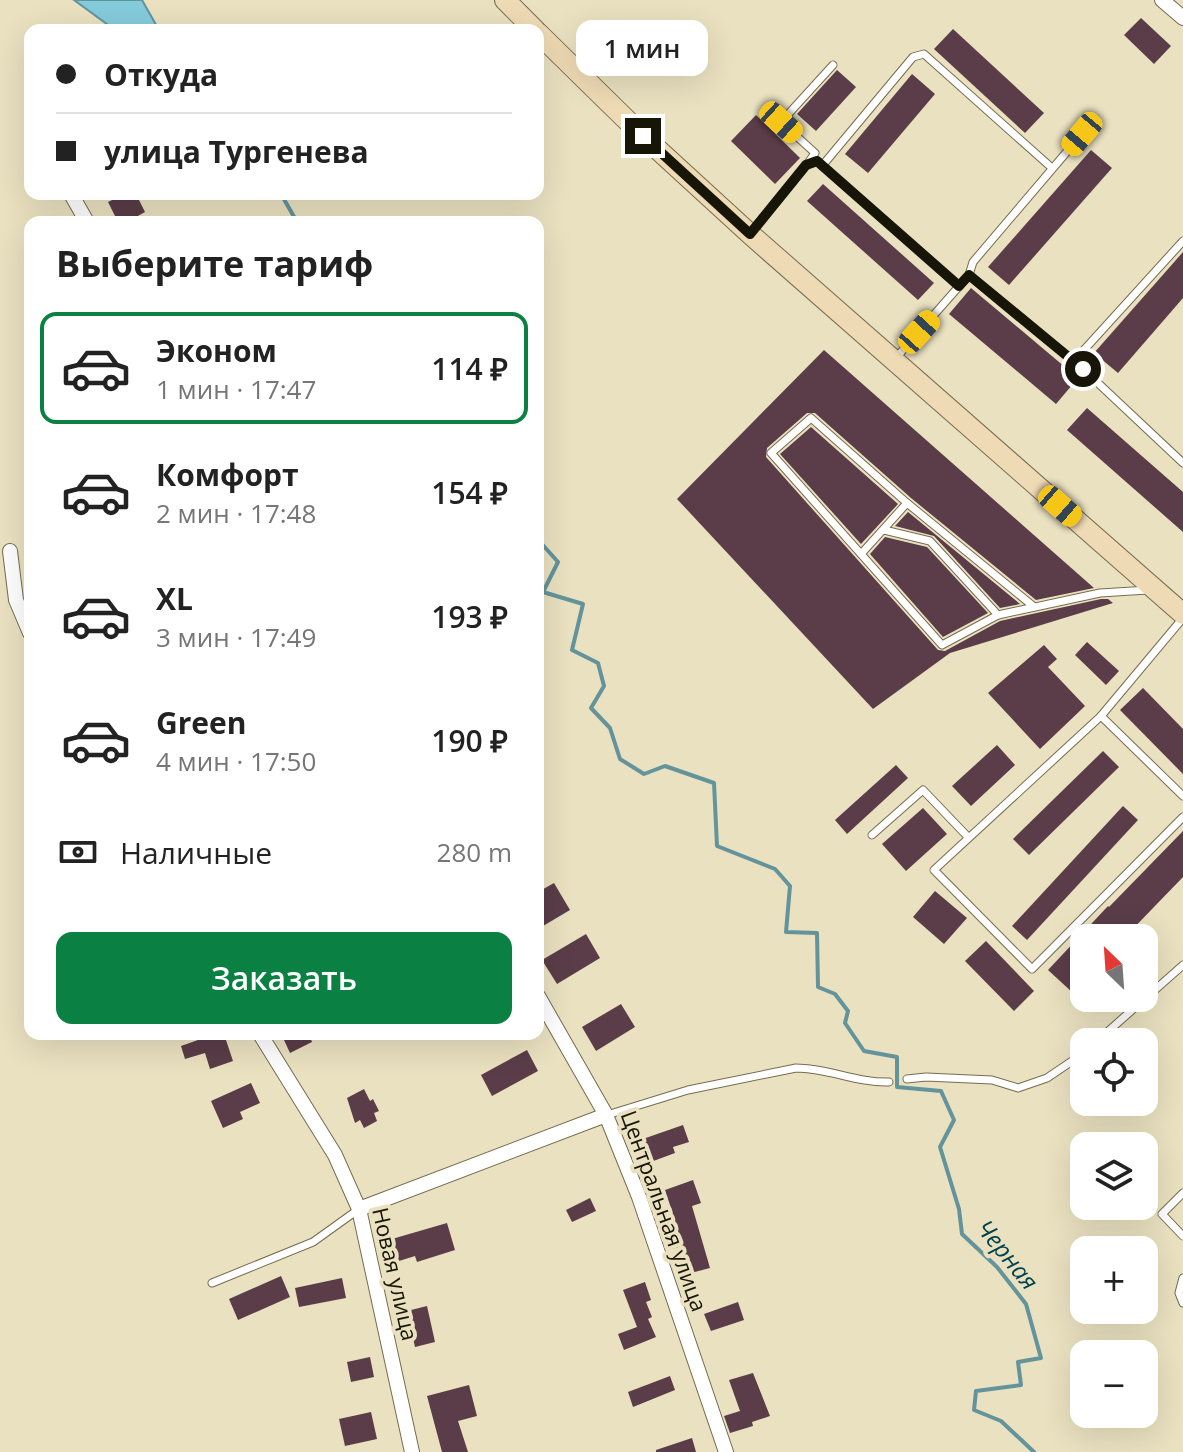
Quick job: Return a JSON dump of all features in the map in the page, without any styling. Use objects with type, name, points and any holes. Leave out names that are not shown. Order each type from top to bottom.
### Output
[{"type":"street","points":[[505,0],[530,24]]},
{"type":"street","points":[[1162,0],[1183,18]]},
{"type":"street","points":[[544,38],[643,136],[750,234],[1183,616]]},
{"type":"street","points":[[10,551],[16,600],[24,619]]},
{"type":"street","name":"Центральная улица","points":[[544,1006],[606,1115],[639,1197],[726,1452]]},
{"type":"street","name":"Новая улица","points":[[264,1040],[335,1155],[359,1209],[412,1452]]},
{"type":"street","points":[[359,1209],[606,1115]]},
{"type":"lane","points":[[822,166],[913,57],[924,54],[1052,168]]},
{"type":"lane","points":[[750,234],[815,153],[781,122],[833,65]]},
{"type":"lane","points":[[894,360],[969,275],[973,262],[1082,134]]},
{"type":"lane","points":[[806,165],[817,161],[959,286]]},
{"type":"lane","points":[[1073,362],[1183,241]]},
{"type":"lane","points":[[969,275],[1073,362],[1183,463]]},
{"type":"lane","points":[[1033,606],[907,503],[811,418],[771,453],[942,645],[998,615],[1100,593],[1154,589]]},
{"type":"lane","points":[[861,554],[907,503]]},
{"type":"lane","points":[[884,530],[930,541],[998,615]]},
{"type":"lane","points":[[1183,616],[1101,716],[934,870],[1032,969],[1183,817]]},
{"type":"lane","points":[[1101,716],[1183,796]]},
{"type":"lane","points":[[872,835],[923,790],[968,837]]},
{"type":"lane","points":[[1112,1028],[1183,965]]},
{"type":"lane","points":[[907,1079],[992,1080],[1018,1088],[1047,1078],[1070,1062]]},
{"type":"lane","points":[[606,1115],[688,1090],[796,1068],[889,1082]]},
{"type":"lane","points":[[1183,1193],[1162,1214],[1183,1236]]},
{"type":"lane","points":[[212,1283],[313,1242],[359,1209]]},
{"type":"lane","points":[[1183,1278],[1179,1293],[1183,1303]]},
{"type":"water","points":[[74,0],[142,0],[156,24],[107,24]]},
{"type":"building","points":[[1141,18],[1171,46],[1154,64],[1124,35]]},
{"type":"building","points":[[953,29],[1044,113],[1025,133],[934,49]]},
{"type":"building","points":[[837,70],[856,87],[816,131],[797,114]]},
{"type":"building","points":[[912,74],[935,94],[868,173],[845,154]]},
{"type":"building","points":[[756,115],[800,158],[775,184],[731,141]]},
{"type":"building","points":[[1091,150],[1112,168],[1009,285],[988,267]]},
{"type":"building","points":[[823,184],[934,283],[918,300],[807,201]]},
{"type":"building","points":[[139,200],[145,212],[138,216],[115,216],[108,202]]},
{"type":"building","points":[[1183,252],[1183,298],[1118,373],[1094,353]]},
{"type":"building","points":[[971,288],[1078,378],[1056,404],[949,314]]},
{"type":"building","points":[[824,350],[1094,588],[1036,600],[911,498],[815,413],[807,413],[767,448],[766,457],[938,650],[945,651],[1000,621],[1101,599],[1113,603],[950,653],[873,709],[677,499]]},
{"type":"building","points":[[1087,408],[1183,492],[1183,532],[1067,430]]},
{"type":"building","points":[[811,427],[898,504],[861,544],[780,454]]},
{"type":"building","points":[[908,512],[1020,604],[1000,608],[934,536],[895,526]]},
{"type":"building","points":[[885,537],[927,547],[988,613],[943,637],[870,554]]},
{"type":"building","points":[[1087,642],[1119,671],[1106,685],[1075,655]]},
{"type":"building","points":[[1044,645],[1057,659],[1048,667],[1085,706],[1040,749],[988,693]]},
{"type":"building","points":[[1143,688],[1183,729],[1183,774],[1120,710]]},
{"type":"building","points":[[997,745],[1015,765],[971,806],[952,786]]},
{"type":"building","points":[[1103,751],[1119,767],[1029,855],[1013,839]]},
{"type":"building","points":[[896,765],[908,778],[847,834],[835,820]]},
{"type":"building","points":[[1123,806],[1138,820],[1027,940],[1012,926]]},
{"type":"building","points":[[923,808],[947,834],[906,871],[882,844]]},
{"type":"building","points":[[1183,831],[1183,877],[1138,924],[1091,924]]},
{"type":"building","points":[[554,883],[570,910],[544,925],[544,889]]},
{"type":"building","points":[[935,891],[967,918],[944,944],[913,917]]},
{"type":"building","points":[[586,934],[600,958],[557,984],[544,959]]},
{"type":"building","points":[[986,941],[1034,991],[1014,1011],[965,961]]},
{"type":"building","points":[[1070,947],[1070,990],[1048,970]]},
{"type":"building","points":[[621,1004],[635,1027],[596,1051],[582,1027]]},
{"type":"building","points":[[198,1040],[226,1040],[233,1061],[210,1069],[205,1053],[185,1059],[181,1046]]},
{"type":"building","points":[[284,1040],[311,1040],[312,1042],[290,1053]]},
{"type":"building","points":[[527,1050],[538,1071],[492,1096],[481,1075]]},
{"type":"building","points":[[251,1083],[260,1103],[240,1112],[243,1119],[223,1128],[211,1101]]},
{"type":"building","points":[[364,1089],[379,1111],[374,1113],[377,1121],[364,1128],[360,1120],[355,1123],[347,1098]]},
{"type":"building","points":[[683,1125],[689,1142],[673,1147],[675,1153],[648,1163],[640,1140]]},
{"type":"building","points":[[693,1180],[701,1203],[692,1206],[710,1268],[687,1274],[679,1247],[668,1250],[660,1225],[675,1220],[665,1190]]},
{"type":"building","points":[[590,1198],[596,1211],[572,1222],[566,1210]]},
{"type":"building","points":[[447,1223],[455,1250],[417,1262],[415,1256],[399,1261],[392,1239]]},
{"type":"building","points":[[281,1276],[290,1297],[238,1320],[229,1299]]},
{"type":"building","points":[[342,1278],[346,1298],[299,1307],[295,1288]]},
{"type":"building","points":[[645,1282],[651,1300],[646,1302],[652,1317],[648,1319],[656,1337],[624,1350],[618,1334],[637,1327],[623,1290]]},
{"type":"building","points":[[738,1302],[744,1320],[711,1331],[704,1314]]},
{"type":"building","points":[[427,1306],[435,1342],[415,1347],[407,1311]]},
{"type":"building","points":[[370,1357],[374,1377],[351,1382],[347,1362]]},
{"type":"building","points":[[753,1373],[770,1416],[752,1422],[753,1426],[730,1433],[724,1416],[740,1411],[729,1380]]},
{"type":"building","points":[[670,1376],[675,1390],[633,1407],[628,1392]]},
{"type":"building","points":[[469,1385],[477,1416],[458,1421],[468,1452],[442,1452],[427,1396]]},
{"type":"building","points":[[371,1412],[377,1439],[345,1446],[339,1419]]},
{"type":"building","points":[[692,1438],[696,1452],[656,1452],[656,1450]]},
{"type":"waterway","name":"Черная","points":[[284,200],[294,216]]},
{"type":"waterway","name":"Черная","points":[[544,546],[558,562],[544,590]]},
{"type":"waterway","name":"Черная","points":[[544,592],[583,604],[572,650],[598,663],[604,686],[591,708],[610,728],[620,759],[644,774],[665,766],[714,783],[717,846],[775,869],[790,886],[786,932],[817,933],[818,987],[835,994],[848,1011],[845,1023],[864,1051],[897,1057],[897,1087],[941,1091],[954,1120],[940,1147],[959,1209],[962,1234],[997,1267],[1026,1304],[1041,1358],[1018,1362],[1021,1385],[976,1391],[974,1410],[1001,1421],[1034,1452]]},
{"type":"route","points":[[643,136],[750,234],[806,165],[817,161],[959,286],[969,275],[1083,369]]}]
